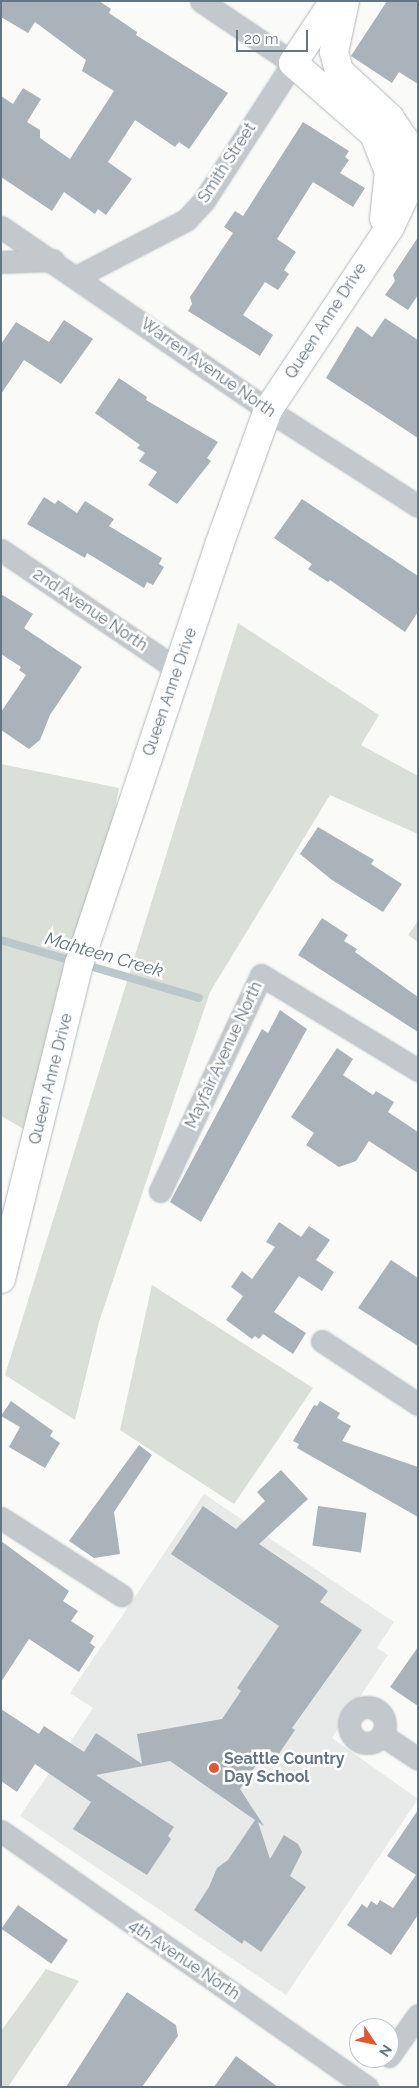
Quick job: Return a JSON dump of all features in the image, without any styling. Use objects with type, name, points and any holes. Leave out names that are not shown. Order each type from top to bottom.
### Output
[{"type":"main road","name":"Smith Street","points":[[293,63],[334,1]]},
{"type":"main road","points":[[345,1],[334,52],[339,72],[390,118],[411,144]]},
{"type":"main road","points":[[293,63],[364,122],[374,134],[385,155],[390,189],[375,247]]},
{"type":"main road","name":"Queen Anne Drive","points":[[4,1267],[79,964],[148,756],[268,410],[399,212],[407,191],[411,144]]},
{"type":"street","points":[[201,1],[293,63]]},
{"type":"street","name":"Smith Street","points":[[76,276],[186,220],[203,202],[293,63]]},
{"type":"street","name":"Warren Avenue North","points":[[1,227],[53,260],[268,410],[418,506]]},
{"type":"street","points":[[1,262],[53,260]]},
{"type":"street","name":"2nd Avenue North","points":[[1,550],[178,670]]},
{"type":"street","name":"Mayfair Avenue North","points":[[160,1191],[261,975],[418,1070]]},
{"type":"street","points":[[322,1341],[418,1404]]},
{"type":"street","points":[[1,1518],[120,1595]]},
{"type":"street","points":[[382,1735],[418,1759]]},
{"type":"street","name":"4th Avenue North","points":[[1,1831],[153,1940],[363,2085]]},
{"type":"street","points":[[399,2042],[418,2015]]},
{"type":"street","points":[[363,2085],[378,2068]]},
{"type":"shaded area","points":[[238,623],[379,715],[361,745],[418,776],[418,834],[330,795],[210,992],[99,1322],[75,1420],[5,1375]]},
{"type":"shaded area","points":[[1,764],[119,788],[104,865],[29,1132],[1,1116]]},
{"type":"shaded area","points":[[418,921],[418,942],[408,935]]},
{"type":"shaded area","points":[[152,1285],[313,1388],[234,1504],[120,1430]]},
{"type":"shaded area","name":"Seattle Country Day School","points":[[204,1494],[394,1622],[377,1648],[388,1655],[332,1738],[418,1799],[286,1995],[20,1816],[93,1708],[70,1693]]},
{"type":"shaded area","points":[[46,1969],[79,1981],[8,2087],[1,2087],[1,2031]]},
{"type":"building","points":[[1,1],[99,1],[111,9],[109,13],[137,32],[136,35],[228,93],[189,149],[179,142],[175,147],[135,120],[108,162],[132,179],[106,215],[98,209],[95,214],[64,192],[52,211],[1,177],[1,96],[13,104],[23,88],[41,99],[27,122],[40,130],[40,138],[70,159],[114,91],[82,71],[86,60],[35,22],[28,33],[1,17]]},
{"type":"building","points":[[387,1],[418,1],[418,84],[399,72],[392,83],[351,56]]},
{"type":"building","points":[[303,122],[349,151],[345,157],[349,160],[340,173],[365,188],[353,207],[313,182],[277,239],[296,252],[284,270],[289,274],[278,290],[265,282],[243,315],[273,335],[260,356],[188,311],[192,304],[190,297],[233,233],[224,227],[235,211],[243,216]]},
{"type":"building","points":[[418,237],[418,295],[408,310],[385,295],[395,281],[393,275]]},
{"type":"building","points":[[385,318],[418,340],[418,438],[326,378],[357,326],[372,337]]},
{"type":"building","points":[[64,320],[93,339],[61,384],[24,360],[1,394],[1,344],[16,322],[49,342]]},
{"type":"building","points":[[119,378],[147,397],[146,400],[218,442],[207,458],[211,461],[177,504],[148,485],[157,472],[139,461],[145,453],[137,448],[140,445],[95,413]]},
{"type":"building","points":[[44,497],[55,504],[58,500],[77,513],[85,501],[114,519],[109,526],[162,558],[159,564],[164,567],[153,585],[147,582],[144,588],[87,553],[85,558],[27,524]]},
{"type":"building","points":[[302,499],[418,576],[418,612],[405,632],[330,580],[328,582],[308,569],[312,564],[274,538]]},
{"type":"building","points":[[1,594],[33,614],[24,628],[82,667],[50,715],[40,740],[29,749],[1,730],[1,712],[26,675],[19,670],[21,667],[1,654]]},
{"type":"building","points":[[318,827],[374,860],[371,864],[402,884],[383,912],[332,880],[300,854]]},
{"type":"building","points":[[322,918],[348,935],[344,941],[357,949],[355,952],[418,997],[418,1032],[298,955]]},
{"type":"building","points":[[280,1010],[307,1029],[201,1222],[170,1202],[262,1029],[268,1033]]},
{"type":"building","points":[[337,1048],[353,1059],[343,1075],[373,1095],[376,1091],[394,1102],[388,1112],[418,1132],[418,1173],[369,1141],[356,1161],[339,1167],[306,1145],[314,1133],[291,1117]]},
{"type":"building","points":[[279,1222],[301,1237],[309,1226],[330,1240],[316,1260],[334,1272],[322,1291],[299,1276],[274,1312],[306,1333],[293,1354],[263,1334],[259,1339],[255,1336],[252,1339],[226,1320],[243,1296],[231,1287],[242,1271],[252,1279],[275,1247],[266,1242]]},
{"type":"building","points":[[391,1260],[418,1278],[418,1346],[358,1308]]},
{"type":"building","points":[[11,1401],[53,1431],[50,1436],[60,1443],[45,1468],[9,1447],[20,1427],[1,1416]]},
{"type":"building","points":[[320,1401],[340,1413],[337,1418],[351,1426],[342,1441],[418,1467],[418,1517],[297,1448],[299,1444],[293,1441],[314,1405],[317,1406]]},
{"type":"building","points":[[139,1445],[152,1455],[114,1512],[120,1554],[94,1558],[69,1541]]},
{"type":"building","points":[[281,1470],[308,1499],[259,1544],[328,1591],[320,1602],[362,1630],[292,1728],[295,1730],[278,1755],[267,1749],[240,1789],[264,1826],[258,1822],[270,1859],[284,1835],[298,1844],[302,1852],[290,1876],[306,1887],[261,1952],[244,1940],[242,1944],[194,1910],[209,1887],[217,1868],[228,1860],[255,1820],[170,1761],[96,1775],[174,1827],[168,1836],[171,1839],[147,1875],[73,1829],[91,1802],[35,1764],[17,1792],[1,1781],[1,1709],[39,1734],[44,1726],[84,1752],[96,1733],[142,1764],[137,1734],[222,1719],[241,1691],[237,1688],[279,1626],[171,1554],[203,1506],[236,1529],[265,1501],[257,1492]]},
{"type":"building","points":[[318,1506],[367,1513],[361,1552],[312,1546]]},
{"type":"building","points":[[1,1541],[69,1591],[63,1601],[78,1611],[71,1621],[94,1636],[90,1643],[95,1647],[79,1672],[29,1639],[1,1682]]},
{"type":"building","points":[[418,1647],[418,1706],[390,1687]]},
{"type":"building","points":[[418,1810],[418,1915],[391,1955],[347,1925],[362,1904],[367,1908],[371,1901],[377,1905],[380,1900],[393,1908],[416,1875],[387,1856]]},
{"type":"building","points":[[18,1905],[68,1940],[51,1964],[1,1929]]},
{"type":"building","points":[[127,1992],[176,2025],[178,2036],[142,2087],[66,2087]]},
{"type":"building","points":[[236,2056],[278,2087],[214,2087]]},
{"type":"waterway","name":"Mahteen Creek","points":[[1,940],[199,998]]},
{"type":"place","name":"Seattle Country Day School","points":[[214,1768]]}]
